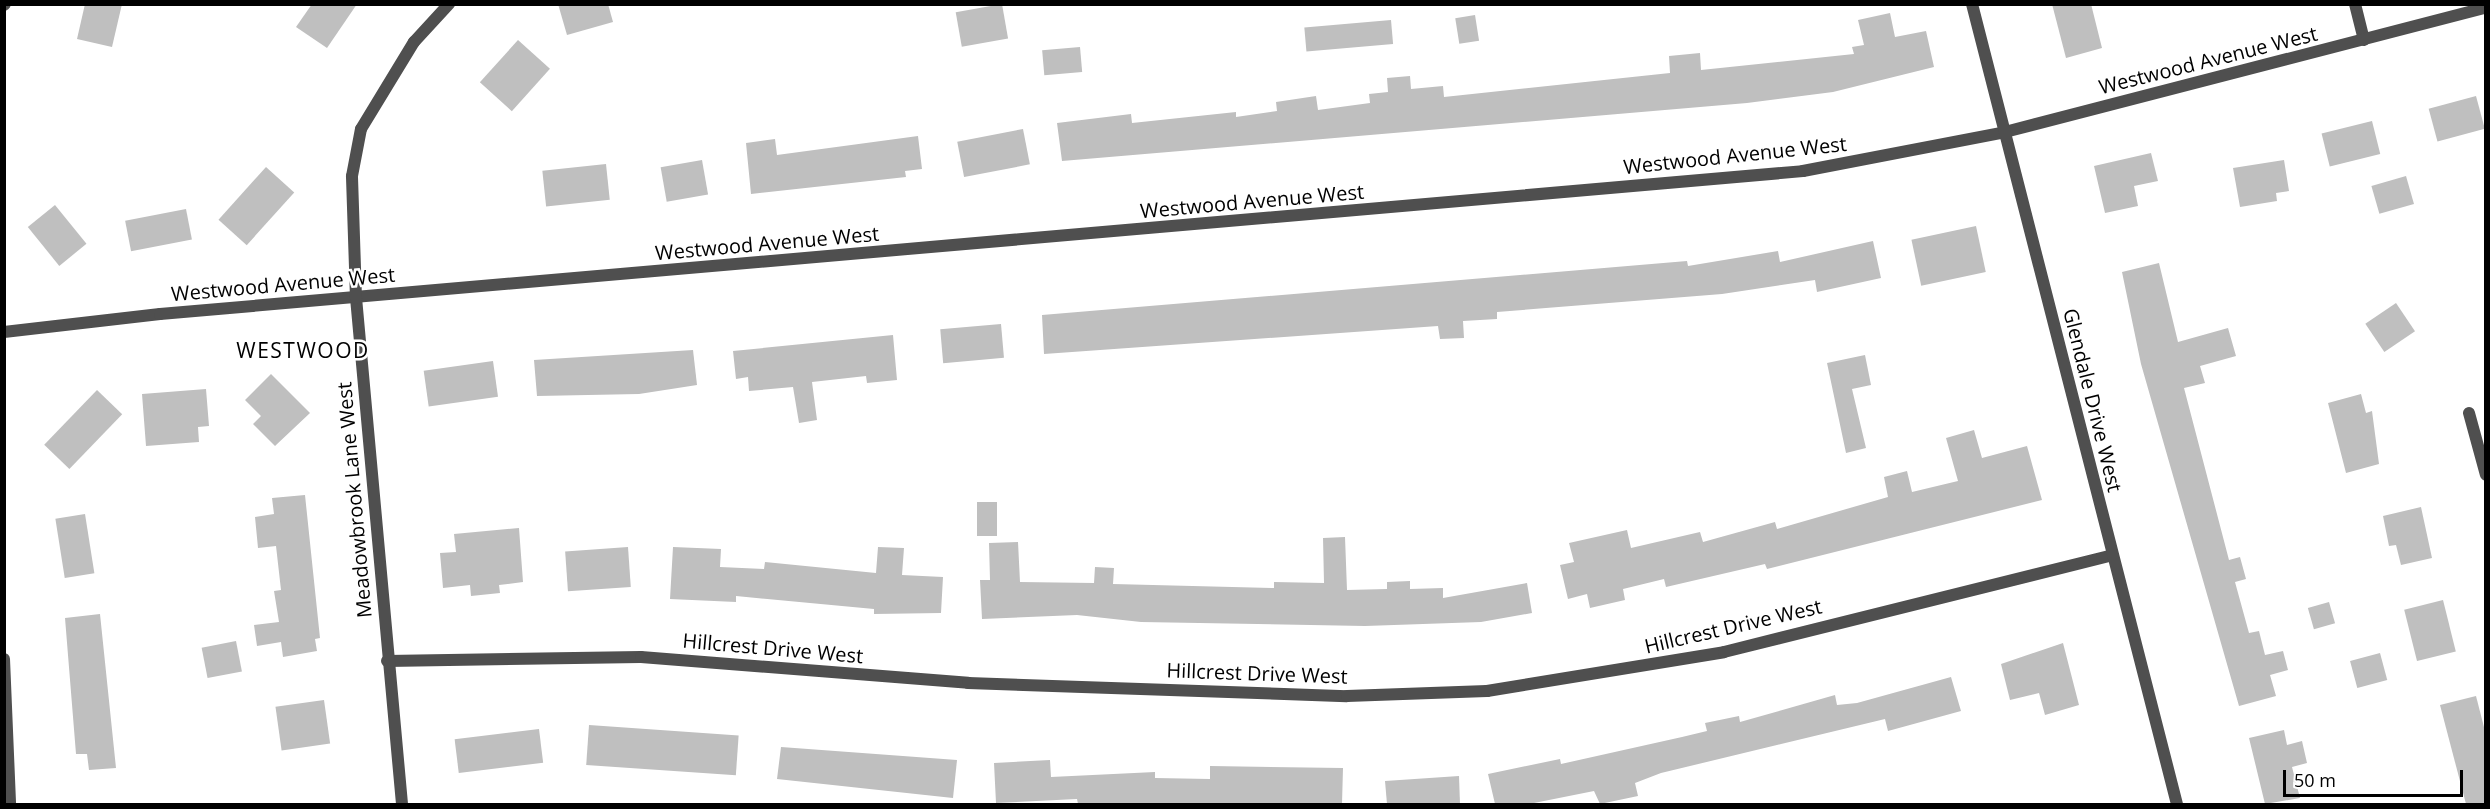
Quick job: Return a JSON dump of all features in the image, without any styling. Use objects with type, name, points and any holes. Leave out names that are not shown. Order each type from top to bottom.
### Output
[{"type":"street","name":"Meadowbrook Lane West","points":[[402,804],[387,661],[356,298],[352,176],[361,129],[414,42],[449,4]]},
{"type":"street","name":"Glendale Drive West","points":[[1972,4],[2177,804]]},
{"type":"street","points":[[2355,4],[2364,40]]},
{"type":"street","name":"Westwood Avenue West","points":[[4,332],[356,298],[1803,171],[2005,132],[2486,8]]},
{"type":"street","points":[[2469,413],[2486,475]]},
{"type":"street","name":"Hillcrest Drive West","points":[[387,661],[641,657],[968,683],[1347,696],[1487,691],[1724,652],[2112,555]]},
{"type":"street","points":[[4,659],[10,804]]},
{"type":"building","points":[[85,4],[122,4],[112,47],[77,39]]},
{"type":"building","points":[[312,4],[357,4],[327,48],[296,27]]},
{"type":"building","points":[[558,4],[608,4],[613,22],[567,35]]},
{"type":"building","points":[[1002,4],[1008,38],[962,47],[956,12]]},
{"type":"building","points":[[2052,4],[2091,4],[2102,48],[2066,58]]},
{"type":"building","points":[[1890,13],[1895,37],[1926,31],[1934,67],[1833,92],[1747,103],[1062,161],[1057,123],[1131,114],[1132,123],[1236,112],[1236,117],[1277,111],[1276,102],[1316,96],[1318,110],[1370,103],[1369,94],[1388,92],[1387,78],[1410,76],[1411,89],[1443,86],[1444,97],[1670,73],[1669,56],[1700,53],[1701,70],[1854,54],[1852,47],[1864,45],[1858,20]]},
{"type":"building","points":[[1475,15],[1479,41],[1459,44],[1455,18]]},
{"type":"building","points":[[1391,20],[1393,44],[1306,51],[1304,28]]},
{"type":"building","points":[[518,40],[550,69],[512,111],[480,82]]},
{"type":"building","points":[[1080,47],[1082,72],[1044,75],[1042,50]]},
{"type":"building","points":[[2476,96],[2485,129],[2437,142],[2429,109]]},
{"type":"building","points":[[2372,121],[2380,154],[2330,167],[2322,134]]},
{"type":"building","points":[[1023,129],[1030,164],[964,177],[957,142]]},
{"type":"building","points":[[918,136],[922,169],[905,171],[906,177],[751,194],[746,143],[775,139],[777,155]]},
{"type":"building","points":[[2151,153],[2158,181],[2134,186],[2138,206],[2105,213],[2094,166]]},
{"type":"building","points":[[702,160],[708,194],[667,202],[661,167]]},
{"type":"building","points":[[2284,160],[2289,191],[2276,193],[2277,201],[2240,207],[2233,168]]},
{"type":"building","points":[[606,164],[610,200],[546,206],[542,171]]},
{"type":"building","points":[[266,167],[294,192],[247,245],[218,220]]},
{"type":"building","points":[[2406,176],[2414,204],[2379,214],[2371,186]]},
{"type":"building","points":[[55,205],[86,244],[59,266],[28,227]]},
{"type":"building","points":[[186,209],[192,239],[131,251],[125,221]]},
{"type":"building","points":[[1976,226],[1986,272],[1921,286],[1911,240]]},
{"type":"building","points":[[1873,241],[1881,278],[1817,292],[1815,280],[1722,294],[1497,312],[1497,319],[1463,321],[1464,338],[1440,339],[1438,326],[1044,354],[1042,315],[1687,261],[1688,266],[1778,251],[1780,262]]},
{"type":"building","points":[[2159,263],[2178,342],[2228,328],[2236,356],[2200,366],[2205,383],[2184,388],[2229,560],[2240,557],[2246,579],[2235,582],[2249,633],[2259,631],[2265,655],[2283,651],[2288,670],[2270,675],[2276,696],[2239,706],[2141,364],[2122,272]]},
{"type":"building","points":[[2396,303],[2415,331],[2384,352],[2365,324]]},
{"type":"building","points":[[1001,324],[1004,358],[943,363],[940,329]]},
{"type":"building","points":[[893,335],[897,380],[867,383],[866,376],[812,382],[817,420],[799,423],[793,387],[749,391],[748,377],[736,379],[733,351]]},
{"type":"building","points":[[693,350],[697,385],[639,394],[537,396],[534,360]]},
{"type":"building","points":[[1865,355],[1871,385],[1852,389],[1866,448],[1846,453],[1827,363]]},
{"type":"building","points":[[493,361],[498,397],[429,406],[424,371]]},
{"type":"building","points":[[271,374],[310,413],[275,446],[253,424],[261,416],[245,400]]},
{"type":"building","points":[[206,389],[209,426],[198,427],[199,442],[146,446],[142,394]]},
{"type":"building","points":[[97,390],[122,414],[69,469],[44,445]]},
{"type":"building","points":[[2361,394],[2366,413],[2372,411],[2379,464],[2346,473],[2328,403]]},
{"type":"building","points":[[1974,430],[1982,458],[2027,446],[2042,500],[1767,569],[1765,564],[1666,587],[1664,579],[1623,589],[1625,600],[1590,608],[1587,594],[1568,599],[1560,565],[1574,562],[1569,543],[1627,530],[1631,548],[1700,532],[1703,542],[1775,522],[1777,529],[1888,497],[1884,477],[1907,471],[1912,492],[1958,481],[1946,438]]},
{"type":"building","points":[[305,495],[320,638],[315,639],[317,651],[283,657],[281,642],[257,646],[254,625],[279,622],[274,591],[281,590],[276,546],[258,548],[255,517],[274,514],[272,498]]},
{"type":"building","points":[[977,502],[997,502],[997,536],[977,536]]},
{"type":"building","points":[[2421,507],[2432,558],[2401,565],[2396,545],[2389,546],[2383,516]]},
{"type":"building","points":[[85,514],[94,573],[65,578],[55,519]]},
{"type":"building","points":[[519,528],[523,582],[499,585],[500,593],[471,596],[470,585],[443,588],[440,553],[456,552],[454,534]]},
{"type":"building","points":[[1345,537],[1347,590],[1387,589],[1387,582],[1410,581],[1410,589],[1443,588],[1443,598],[1527,583],[1532,613],[1481,622],[1365,626],[1141,622],[1077,615],[982,619],[980,580],[990,580],[989,543],[1018,542],[1020,582],[1094,583],[1095,567],[1114,568],[1113,584],[1274,588],[1274,582],[1324,583],[1323,538]]},
{"type":"building","points":[[628,547],[631,587],[568,591],[565,551]]},
{"type":"building","points":[[673,547],[721,549],[720,567],[764,569],[765,562],[876,573],[878,547],[904,548],[902,575],[943,577],[941,613],[874,614],[874,609],[736,596],[736,602],[670,599]]},
{"type":"building","points":[[2443,600],[2456,651],[2417,661],[2404,610]]},
{"type":"building","points":[[2329,602],[2335,623],[2314,629],[2308,608]]},
{"type":"building","points":[[100,614],[116,768],[89,770],[87,754],[76,754],[65,618]]},
{"type":"building","points":[[236,641],[242,671],[208,678],[202,648]]},
{"type":"building","points":[[2063,643],[2079,705],[2045,715],[2039,693],[2010,700],[2001,664]]},
{"type":"building","points":[[2380,653],[2387,680],[2357,688],[2350,661]]},
{"type":"building","points":[[1951,677],[1961,711],[1888,731],[1885,719],[1661,773],[1635,783],[1638,796],[1600,804],[1594,791],[1529,804],[1495,804],[1488,774],[1560,759],[1561,764],[1682,737],[1707,731],[1705,723],[1739,716],[1740,722],[1835,695],[1837,705],[1857,703]]},
{"type":"building","points":[[2476,696],[2486,735],[2486,804],[2466,804],[2440,705]]},
{"type":"building","points":[[324,700],[330,744],[282,750],[275,707]]},
{"type":"building","points":[[589,725],[739,735],[736,775],[586,765]]},
{"type":"building","points":[[539,729],[543,763],[459,773],[455,739]]},
{"type":"building","points":[[2284,730],[2287,745],[2302,741],[2307,763],[2292,767],[2300,798],[2265,804],[2249,738]]},
{"type":"building","points":[[781,747],[957,760],[953,798],[777,779]]},
{"type":"building","points":[[1050,760],[1051,777],[1155,772],[1155,778],[1210,779],[1210,766],[1343,768],[1342,804],[1078,804],[1077,799],[996,803],[994,763]]},
{"type":"building","points":[[1459,776],[1460,804],[1387,804],[1385,781]]},
{"type":"district","name":"WESTWOOD","points":[[303,350]]}]
